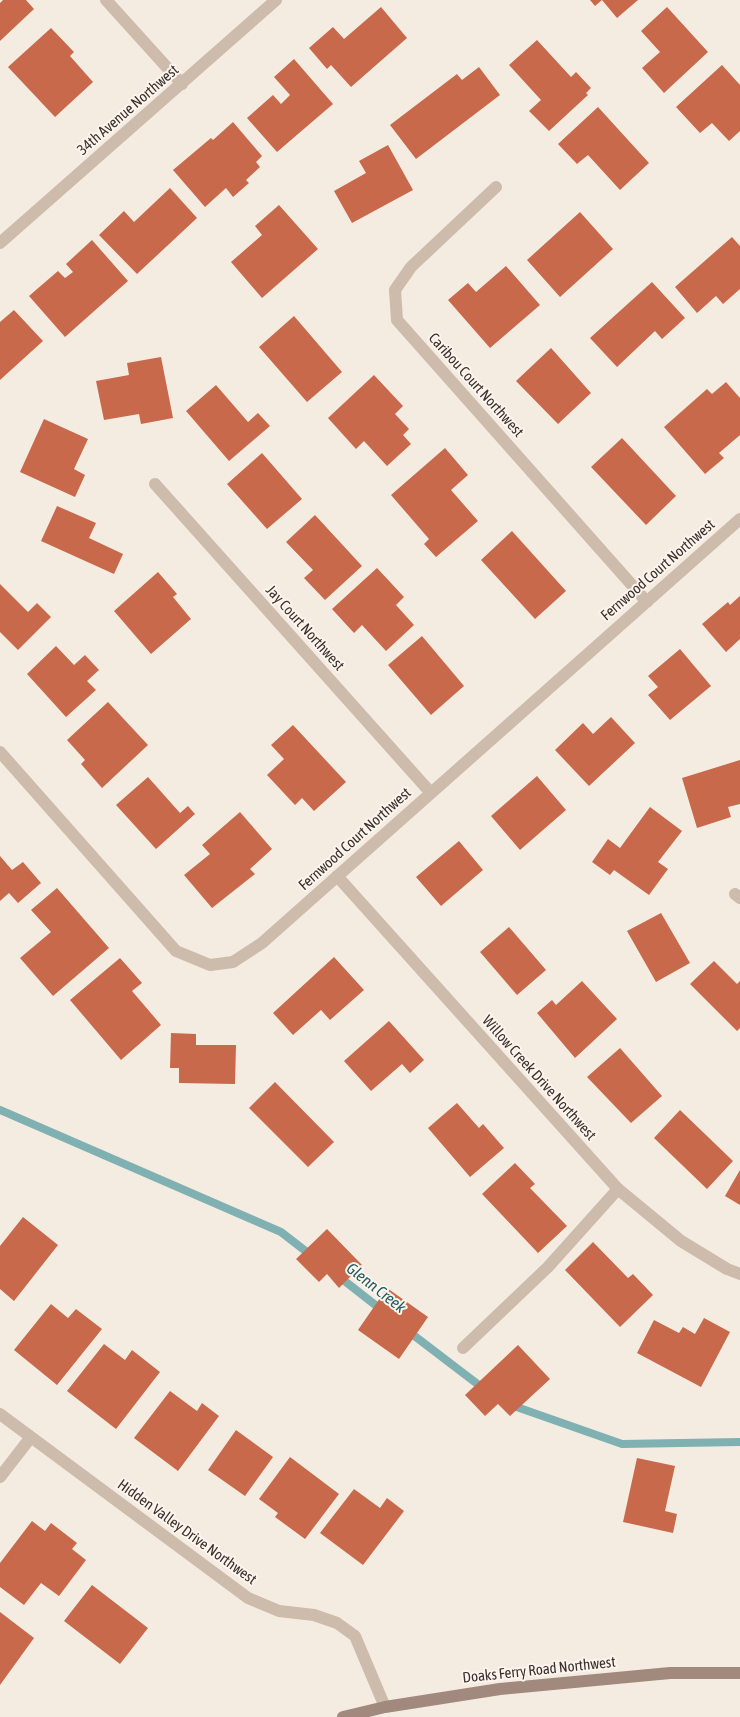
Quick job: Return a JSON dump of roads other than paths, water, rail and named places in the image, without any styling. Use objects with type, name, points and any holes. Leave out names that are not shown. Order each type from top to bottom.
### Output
[{"type":"main road","name":"Doaks Ferry Road Northwest","points":[[342,1717],[385,1707],[500,1689],[670,1673],[740,1673]]},
{"type":"street","points":[[106,0],[182,84]]},
{"type":"street","name":"34th Avenue Northwest","points":[[0,243],[276,0]]},
{"type":"street","name":"Caribou Court Northwest","points":[[496,187],[411,266],[395,290],[396,320],[647,602]]},
{"type":"street","name":"Jay Court Northwest","points":[[155,484],[431,793]]},
{"type":"street","name":"Fernwood Court Northwest","points":[[0,752],[176,951],[210,966],[233,962],[262,943],[740,519]]},
{"type":"street","name":"Willow Creek Drive Northwest","points":[[337,876],[618,1189],[681,1241],[727,1270],[740,1274]]},
{"type":"street","points":[[463,1348],[548,1266],[618,1189]]},
{"type":"street","name":"Hidden Valley Drive Northwest","points":[[0,1414],[248,1598],[279,1611],[314,1615],[337,1623],[355,1636],[385,1707]]},
{"type":"street","points":[[0,1477],[31,1437]]},
{"type":"waterway","name":"Glenn Creek","points":[[0,1110],[281,1232],[312,1256]]},
{"type":"waterway","name":"Glenn Creek","points":[[337,1275],[383,1311]]},
{"type":"waterway","name":"Glenn Creek","points":[[408,1331],[484,1389]]},
{"type":"waterway","name":"Glenn Creek","points":[[511,1405],[622,1444],[740,1442]]}]
